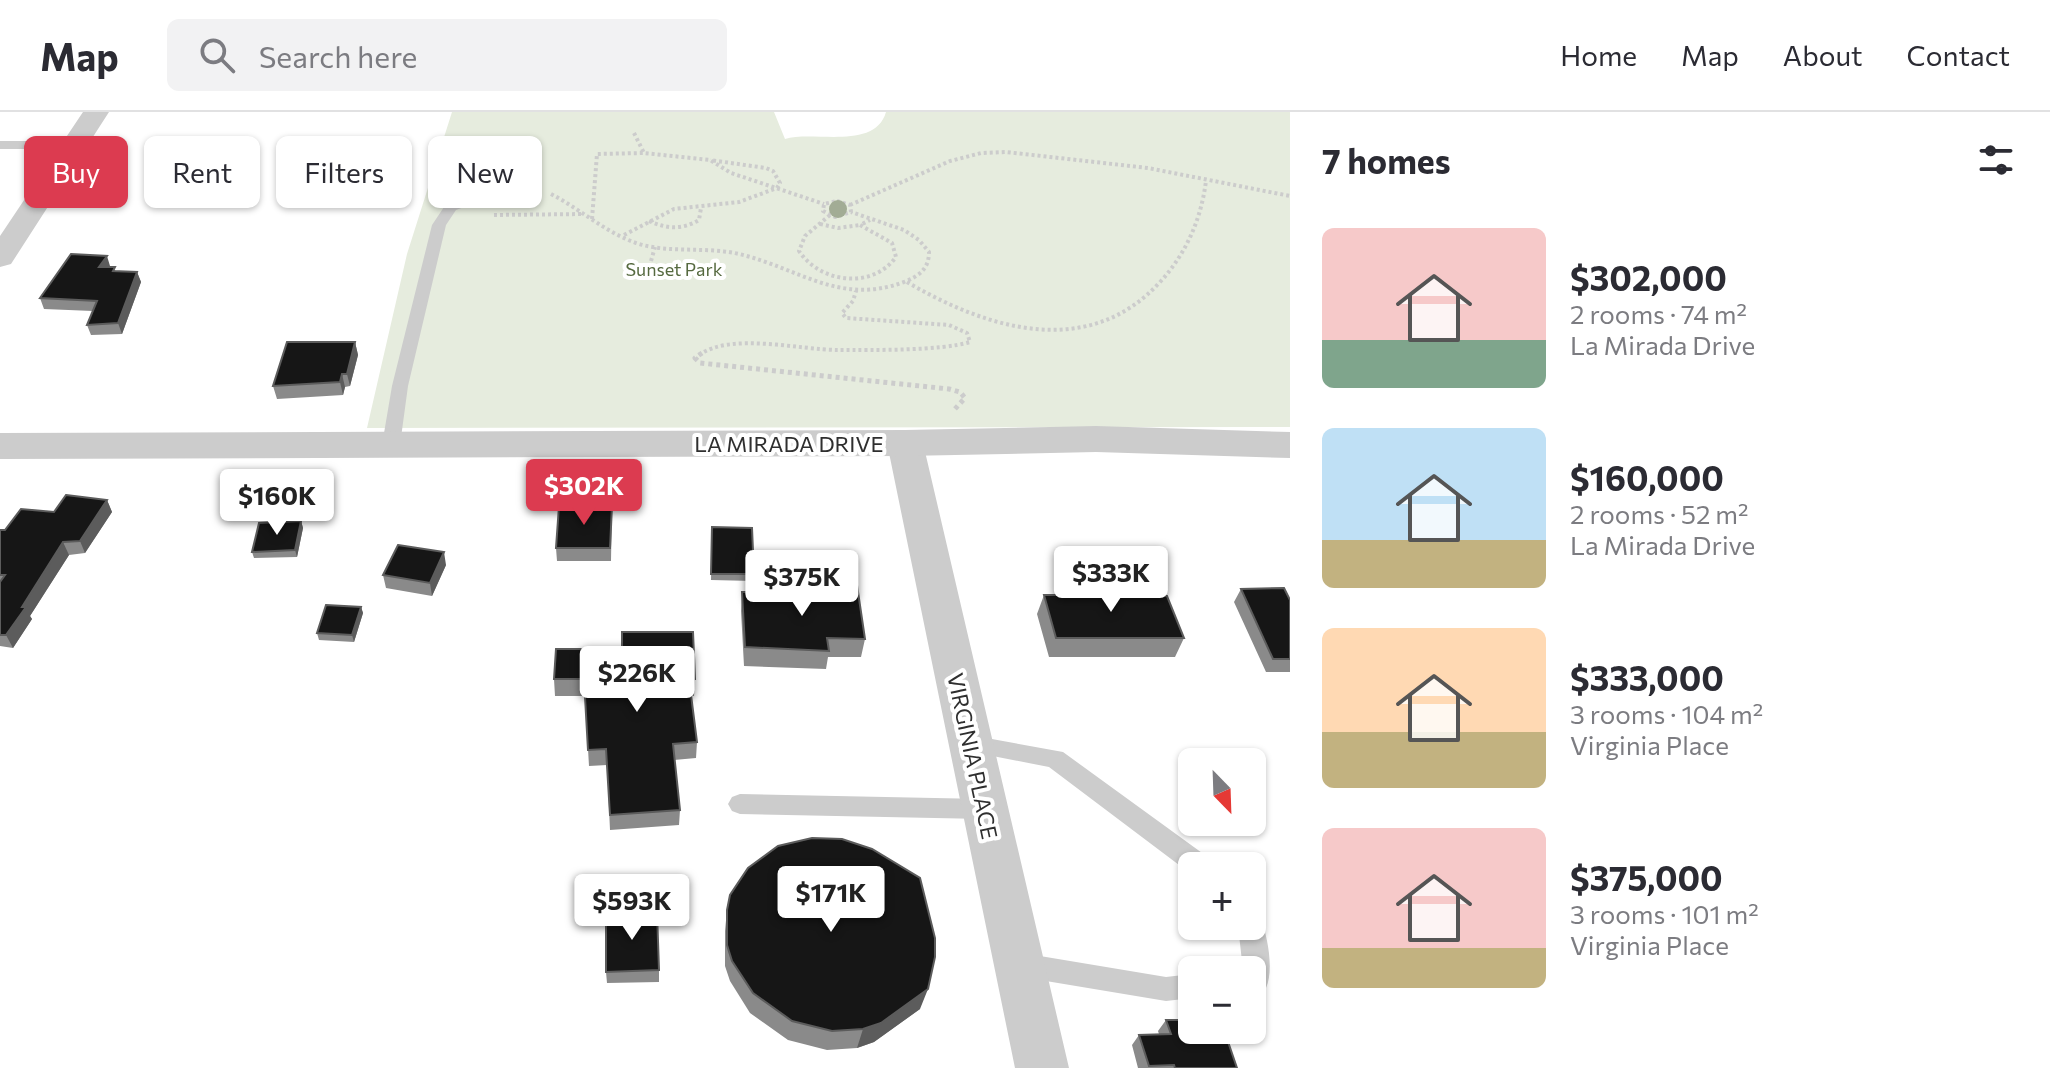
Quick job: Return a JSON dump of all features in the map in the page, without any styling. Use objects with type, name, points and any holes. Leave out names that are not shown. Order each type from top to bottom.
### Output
[{"type":"street","points":[[79,136],[96,112]]},
{"type":"street","points":[[0,258],[32,208]]},
{"type":"street","name":"LA MIRADA DRIVE","points":[[0,446],[1096,439],[1290,445]]},
{"type":"street","name":"VIRGINIA PLACE","points":[[926,442],[970,744],[1042,1068]]},
{"type":"lane","points":[[0,145],[24,145]]},
{"type":"lane","points":[[391,445],[400,386],[439,225],[450,208]]},
{"type":"lane","points":[[970,744],[1055,759],[1181,852]]},
{"type":"lane","points":[[740,804],[984,809]]},
{"type":"lane","points":[[1018,964],[1166,989],[1178,988]]},
{"type":"path","points":[[634,133],[644,153]]},
{"type":"path","points":[[710,160],[731,173],[824,204],[837,201],[850,205],[950,161],[981,153],[1006,152],[1148,168],[1288,195]]},
{"type":"path","points":[[592,219],[597,154],[644,153],[766,168],[777,178],[777,188]]},
{"type":"path","points":[[907,282],[939,303],[1008,326],[1051,329],[1102,324],[1129,312],[1162,282],[1181,255],[1203,208],[1206,181]]},
{"type":"path","points":[[623,235],[674,209],[739,202],[777,188]]},
{"type":"path","points":[[551,194],[644,246],[727,251],[835,288],[875,291],[907,282],[925,269],[928,251],[916,237],[851,212]]},
{"type":"path","points":[[824,204],[821,208],[830,215],[845,216],[851,212]]},
{"type":"path","points":[[850,205],[851,212]]},
{"type":"path","points":[[648,220],[670,229],[688,227],[699,220],[701,208]]},
{"type":"path","points":[[481,215],[585,214]]},
{"type":"path","points":[[830,215],[800,244],[803,261],[824,273],[853,278],[887,269],[896,257],[892,243],[860,225]]},
{"type":"path","points":[[820,224],[838,228],[860,225],[870,220]]},
{"type":"path","points":[[651,261],[655,247]]},
{"type":"path","points":[[856,291],[853,301],[842,313],[846,318],[949,325],[967,333],[970,342],[839,350],[735,344],[712,346],[695,358],[700,363],[960,392],[965,398],[963,402],[958,408],[943,414],[926,442]]},
{"type":"green space","name":"Sunset Park","points":[[452,112],[774,112],[785,139],[856,135],[880,124],[886,112],[1290,112],[1290,427],[367,428],[407,254],[428,188],[428,208],[542,208],[542,136],[444,136]]},
{"type":"building","points":[[71,254],[107,256],[99,267],[137,272],[118,323],[87,325],[97,301],[40,298]]},
{"type":"building","points":[[287,342],[355,342],[347,374],[342,374],[340,382],[273,386]]},
{"type":"building","points":[[66,495],[107,500],[80,541],[63,542],[22,607],[26,607],[6,635],[0,635],[0,582],[5,575],[0,575],[0,530],[5,530],[21,509],[54,512]]},
{"type":"building","points":[[559,506],[612,506],[610,548],[556,548]]},
{"type":"building","points":[[301,521],[295,550],[252,552],[259,523]]},
{"type":"building","points":[[712,527],[752,528],[754,574],[711,574]]},
{"type":"building","points":[[398,545],[444,552],[430,583],[383,575]]},
{"type":"building","points":[[1066,584],[1119,584],[1123,596],[1167,596],[1184,638],[1056,638],[1044,595],[1069,595]]},
{"type":"building","points":[[813,585],[857,585],[865,639],[827,638],[829,651],[745,647],[742,592],[814,592]]},
{"type":"building","points":[[1284,588],[1290,600],[1290,659],[1273,659],[1241,589]]},
{"type":"building","points":[[326,605],[361,607],[352,635],[317,633]]},
{"type":"building","points":[[622,632],[693,632],[695,679],[689,679],[697,742],[673,744],[680,810],[610,815],[606,749],[588,750],[584,679],[554,679],[556,649],[622,649]]},
{"type":"building","points":[[812,838],[842,839],[872,849],[920,878],[935,938],[935,957],[928,989],[881,1023],[863,1029],[832,1031],[792,1021],[753,993],[732,961],[727,945],[730,895],[748,868],[778,846]]},
{"type":"building","points":[[657,912],[659,970],[606,972],[606,913]]},
{"type":"building","points":[[1166,1020],[1178,1020],[1178,1044],[1229,1044],[1237,1068],[1149,1066],[1139,1035],[1171,1034]]}]
